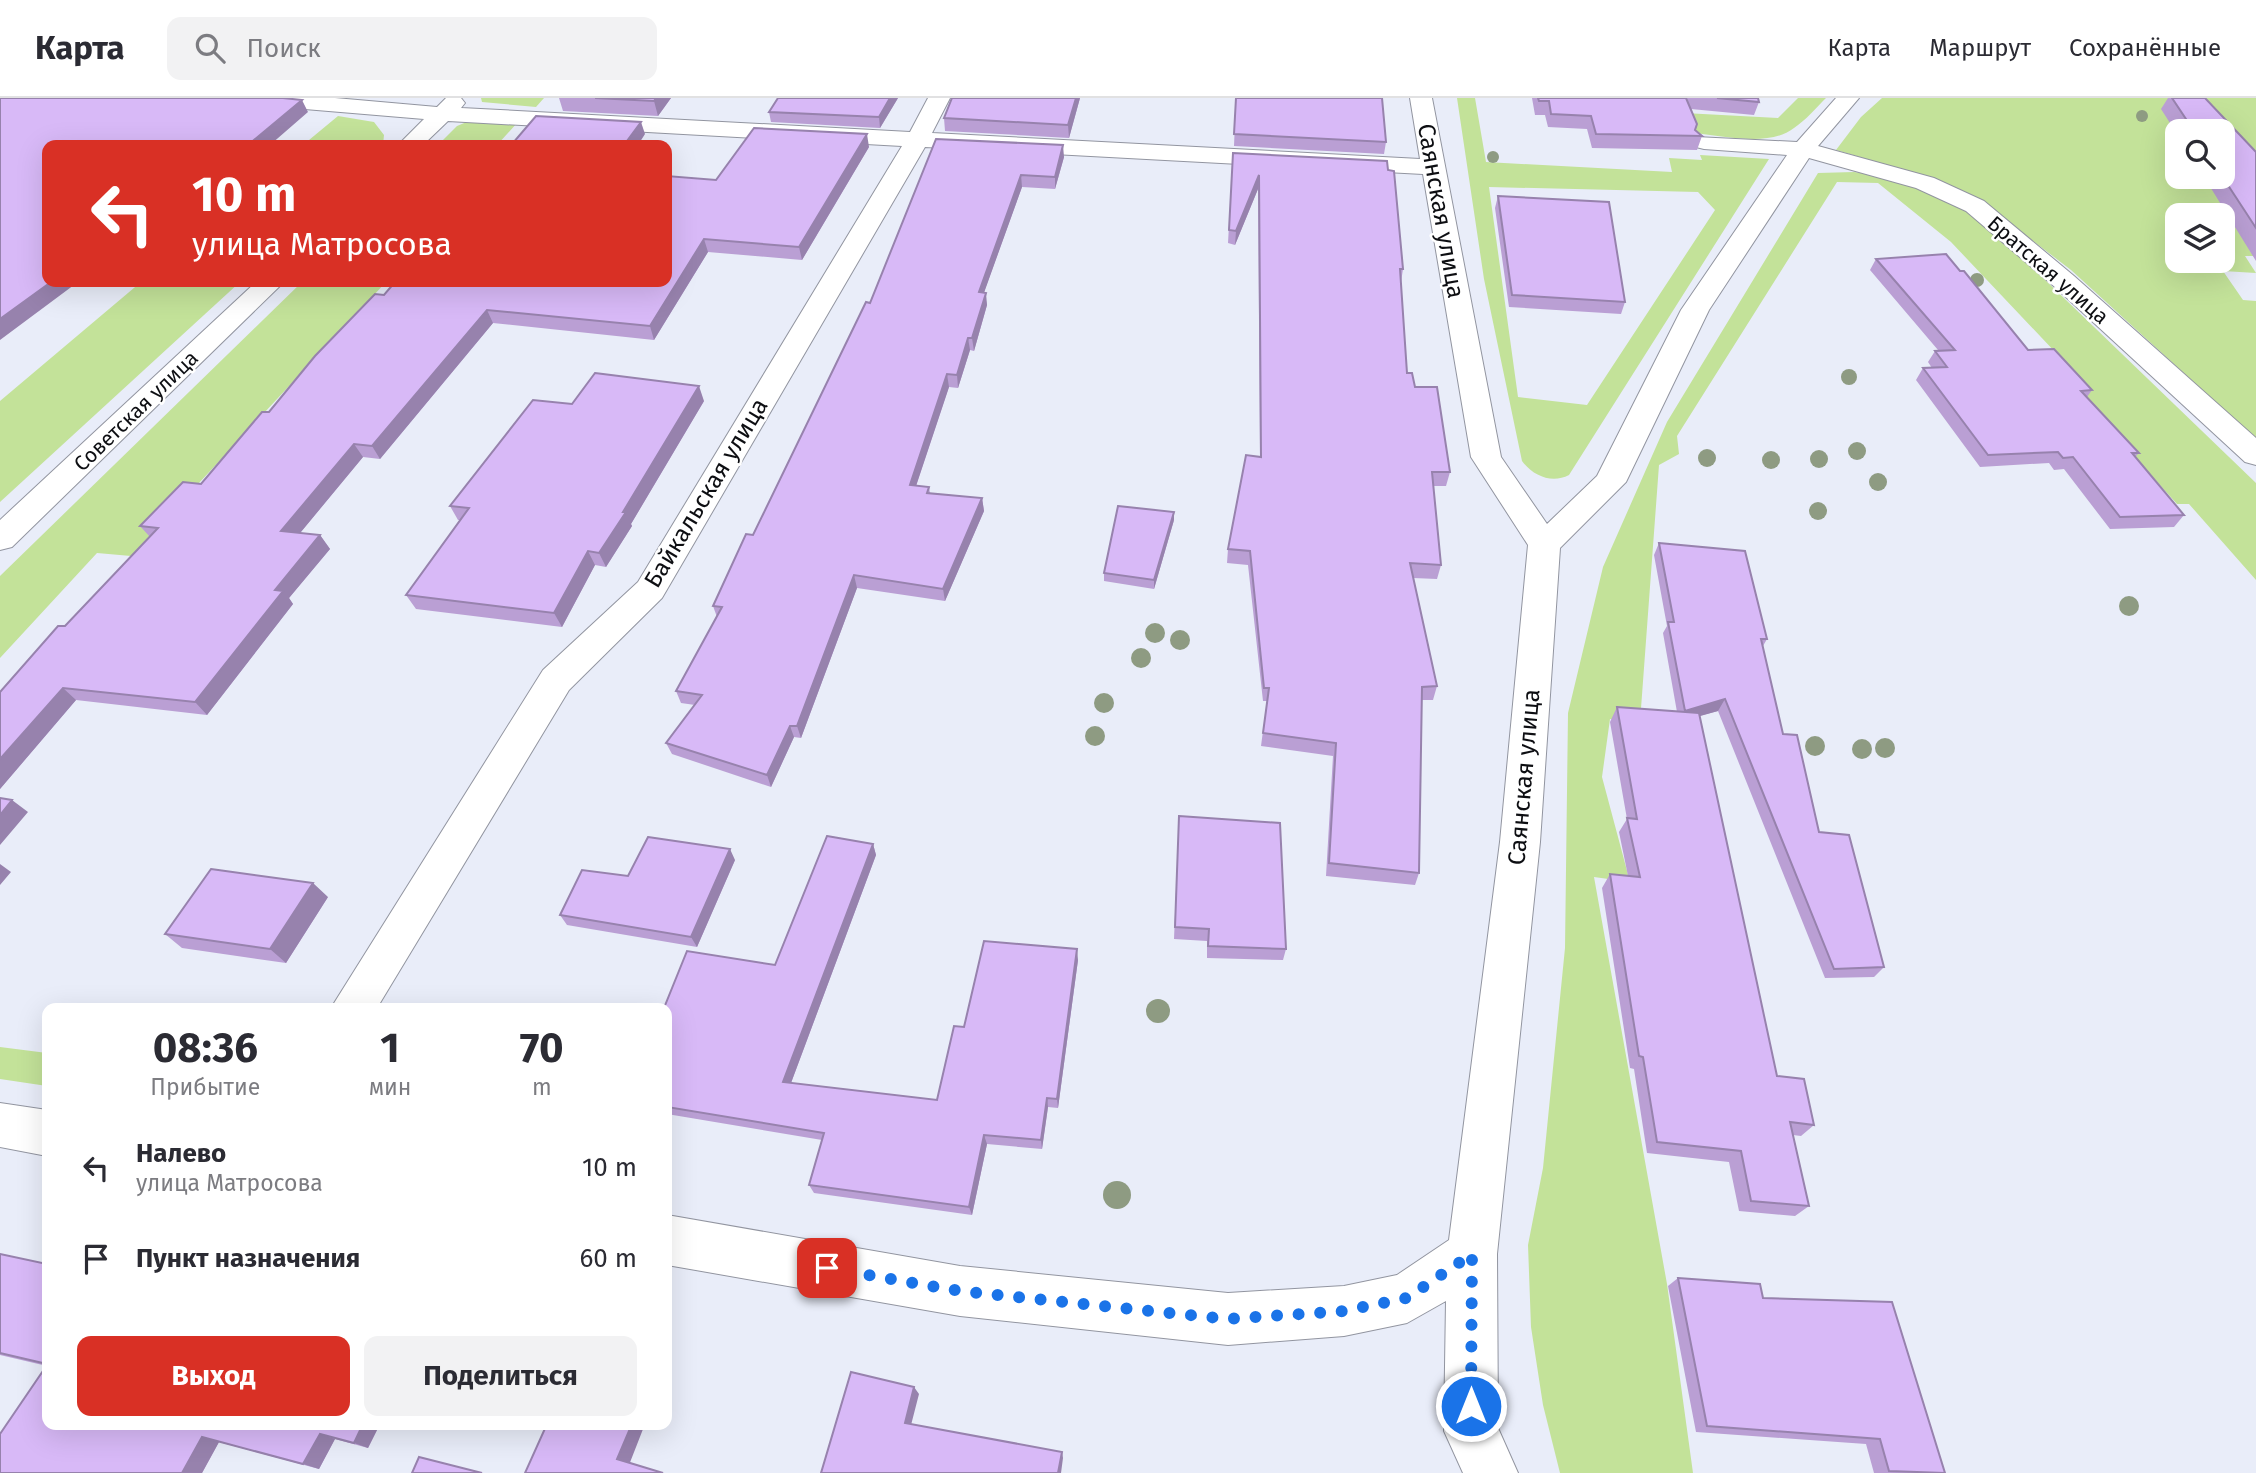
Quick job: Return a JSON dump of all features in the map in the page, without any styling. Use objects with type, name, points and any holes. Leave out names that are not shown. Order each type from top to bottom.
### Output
[{"type":"street","points":[[257,98],[451,106],[1431,167]]},
{"type":"street","name":"Байкальская улица","points":[[356,1003],[556,680],[650,590],[919,137],[939,98]]},
{"type":"street","name":"Саянская улица","points":[[1421,98],[1431,167],[1486,457],[1544,545],[1520,842],[1472,1254],[1471,1431],[1491,1473]]},
{"type":"street","points":[[1544,545],[1610,482],[1695,310],[1803,149],[1848,98]]},
{"type":"street","points":[[415,140],[451,106]]},
{"type":"street","name":"Братская улица","points":[[1704,142],[1803,149],[1925,183],[1975,206],[2256,454]]},
{"type":"street","name":"Советская улица","points":[[0,540],[266,287]]},
{"type":"street","points":[[0,1125],[42,1132]]},
{"type":"street","points":[[672,1241],[960,1291],[1228,1319],[1344,1311],[1407,1298],[1472,1254]]},
{"type":"green space","points":[[481,98],[544,98],[536,107],[482,102]]},
{"type":"green space","points":[[1457,98],[1475,98],[1486,162],[1672,172],[1669,158],[1702,160],[1700,155],[1769,159],[1569,475],[1563,478],[1543,477],[1522,461],[1484,279]],"holes":[[[1489,187],[1698,192],[1715,210],[1587,405],[1518,397]]]},
{"type":"green space","points":[[1798,98],[1826,98],[1798,125],[1771,138],[1745,139],[1692,133],[1684,113],[1778,118]]},
{"type":"green space","points":[[1882,98],[2256,98],[2256,256],[2245,256],[2256,273],[2235,272],[2235,203],[2165,203],[2165,273],[2224,273],[2243,300],[2256,301],[2256,439],[2071,270],[1990,208],[1894,167],[1836,150],[1861,117]]},
{"type":"green space","points":[[338,116],[374,122],[384,135],[384,140],[309,140]]},
{"type":"green space","points":[[469,121],[518,122],[502,140],[443,140],[457,126]]},
{"type":"green space","points":[[1854,172],[1887,177],[1923,189],[1981,218],[2256,483],[2256,580],[2189,504],[2177,504],[2042,355],[2057,354],[1951,242],[1878,183],[1837,182],[1677,436],[1679,454],[1659,465],[1640,722],[1610,719],[1602,777],[1630,882],[1594,877],[1667,1284],[1693,1473],[1560,1473],[1543,1405],[1531,1327],[1528,1245],[1543,1168],[1565,948],[1568,713],[1603,567],[1667,422],[1818,173]]},
{"type":"green space","points":[[135,287],[235,287],[0,502],[0,401]]},
{"type":"green space","points":[[297,287],[381,287],[131,556],[97,553],[0,658],[0,576]]},
{"type":"green space","points":[[0,1047],[42,1052],[42,1085],[0,1079]]},
{"type":"building","points":[[0,98],[302,100],[254,140],[42,140],[42,287],[44,287],[0,319]]},
{"type":"building","points":[[595,98],[656,98],[654,101]]},
{"type":"building","points":[[778,98],[890,98],[879,117],[769,112]]},
{"type":"building","points":[[952,98],[1076,98],[1068,125],[944,118]]},
{"type":"building","points":[[1236,98],[1382,98],[1386,142],[1234,134]]},
{"type":"building","points":[[1538,98],[1686,98],[1697,124],[1695,130],[1702,136],[1596,134],[1591,116],[1551,114],[1549,101],[1539,101]]},
{"type":"building","points":[[1717,98],[1758,98],[1759,102]]},
{"type":"building","points":[[2172,98],[2205,98],[2225,119],[2186,119]]},
{"type":"building","points":[[536,116],[641,122],[628,140],[516,140]]},
{"type":"building","points":[[754,128],[867,134],[799,247],[704,239],[650,326],[487,310],[372,446],[354,444],[281,531],[320,535],[275,590],[283,591],[195,702],[63,688],[0,759],[0,692],[58,626],[65,626],[158,528],[140,526],[183,482],[201,484],[262,412],[269,412],[315,356],[375,294],[384,295],[391,287],[672,287],[672,176],[716,180]]},
{"type":"building","points":[[2235,130],[2256,152],[2256,228],[2230,189],[2235,189]]},
{"type":"building","points":[[936,139],[1063,145],[1055,177],[1021,175],[979,292],[986,293],[972,338],[968,338],[957,375],[947,374],[910,485],[929,487],[927,493],[982,498],[943,589],[854,575],[797,726],[790,726],[767,775],[666,743],[702,695],[676,691],[722,607],[713,606],[746,534],[753,535],[866,302],[870,303]]},
{"type":"building","points":[[1233,153],[1387,161],[1388,170],[1394,171],[1403,269],[1400,269],[1407,373],[1412,373],[1415,387],[1437,387],[1450,472],[1432,472],[1441,565],[1410,563],[1437,686],[1422,687],[1419,873],[1329,863],[1336,743],[1263,733],[1269,688],[1264,688],[1250,551],[1228,549],[1246,455],[1261,457],[1259,175],[1236,231],[1229,230]]},
{"type":"building","points":[[1498,196],[1609,202],[1625,302],[1512,295]]},
{"type":"building","points":[[1946,254],[1960,271],[1964,271],[2028,350],[2054,349],[2092,390],[2081,391],[2139,453],[2132,453],[2184,515],[2120,517],[2073,457],[2063,458],[2058,452],[1988,455],[1923,368],[1947,367],[1935,351],[1955,350],[1876,259]]},
{"type":"building","points":[[595,373],[699,386],[623,512],[626,512],[599,553],[588,551],[554,613],[406,595],[469,508],[450,506],[533,400],[572,404]]},
{"type":"building","points":[[1118,506],[1174,512],[1154,580],[1104,573]]},
{"type":"building","points":[[1659,543],[1745,551],[1767,639],[1761,639],[1783,734],[1797,735],[1819,832],[1849,835],[1884,967],[1834,969],[1725,699],[1685,711],[1668,622],[1674,622]]},
{"type":"building","points":[[1617,707],[1699,713],[1777,1076],[1804,1079],[1814,1125],[1790,1122],[1809,1206],[1751,1201],[1741,1151],[1657,1142],[1643,1057],[1639,1056],[1610,874],[1640,877],[1627,818],[1637,819]]},
{"type":"building","points":[[0,798],[12,800],[0,815]]},
{"type":"building","points":[[1179,816],[1280,823],[1286,949],[1208,946],[1209,929],[1175,927]]},
{"type":"building","points":[[827,836],[873,844],[783,1082],[937,1100],[954,1026],[964,1027],[984,941],[1077,949],[1057,1099],[1047,1098],[1041,1140],[984,1135],[969,1207],[809,1185],[824,1133],[672,1108],[672,1003],[666,1003],[687,951],[775,965]]},
{"type":"building","points":[[648,837],[730,849],[691,937],[560,915],[582,870],[628,876]]},
{"type":"building","points":[[211,869],[313,883],[270,949],[165,934]]},
{"type":"building","points":[[0,1254],[42,1263],[42,1363],[0,1353]]},
{"type":"building","points":[[1678,1278],[1760,1284],[1763,1298],[1892,1302],[1945,1473],[1889,1471],[1880,1439],[1707,1426]]},
{"type":"building","points":[[42,1372],[42,1430],[360,1430],[354,1443],[320,1434],[303,1464],[202,1437],[182,1473],[0,1473],[0,1434]]},
{"type":"building","points":[[851,1372],[914,1387],[905,1423],[1062,1452],[1058,1473],[821,1473]]},
{"type":"building","points":[[544,1430],[629,1430],[617,1459],[663,1473],[525,1473]]},
{"type":"building","points":[[419,1457],[482,1473],[412,1473]]},
{"type":"route","points":[[827,1268],[960,1291],[1228,1319],[1344,1311],[1407,1298],[1472,1254],[1471,1406]]}]
